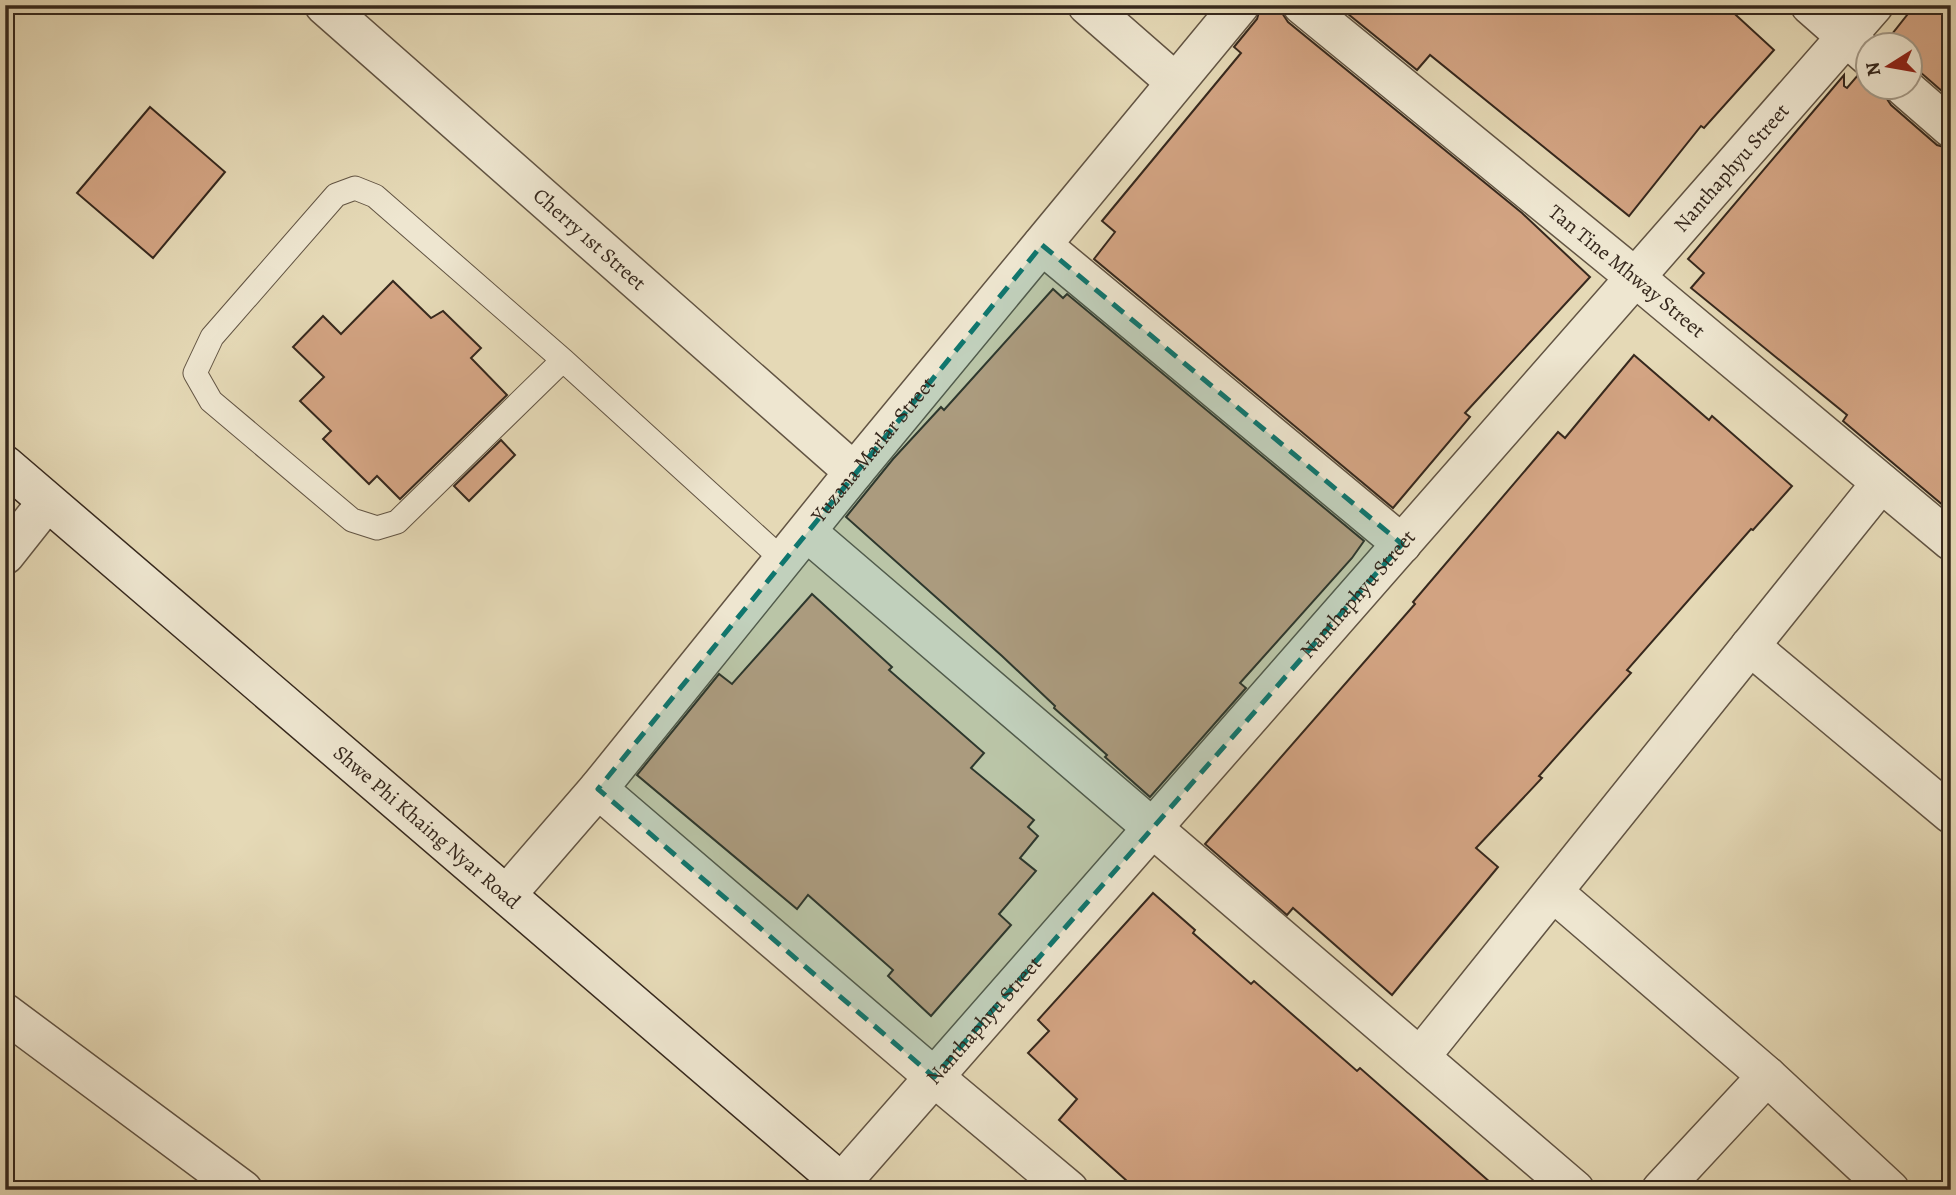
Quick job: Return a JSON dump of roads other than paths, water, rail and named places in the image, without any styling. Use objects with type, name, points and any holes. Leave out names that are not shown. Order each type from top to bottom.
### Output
[{"type":"street","name":"Cherry 1st Street","points":[[324,5],[854,472]]},
{"type":"street","points":[[1087,5],[1175,82]]},
{"type":"street","name":"Yuzana Marlar Street","points":[[507,894],[598,789],[854,472],[1240,5]]},
{"type":"street","name":"Tan Tine Mhway Street","points":[[1302,5],[1636,278],[1951,541]]},
{"type":"street","points":[[1810,5],[1854,43]]},
{"type":"street","name":"Nanthaphyu Street","points":[[1863,32],[1874,5]]},
{"type":"street","name":"Nanthaphyu Street","points":[[846,1186],[934,1077],[1636,278],[1854,50]]},
{"type":"street","points":[[1921,102],[1951,128]]},
{"type":"street","points":[[1042,245],[1402,544]]},
{"type":"street","name":"Shwe Phi Khaing Nyar Road","points":[[5,466],[846,1186]]},
{"type":"street","points":[[1420,1057],[1881,483]]},
{"type":"street","points":[[5,555],[47,502]]},
{"type":"street","points":[[796,546],[1153,828],[1575,1190]]},
{"type":"street","points":[[1750,646],[1951,814]]},
{"type":"street","points":[[598,789],[1069,1190]]},
{"type":"street","points":[[1553,892],[1768,1076],[1889,1190]]},
{"type":"street","points":[[5,1013],[243,1190]]},
{"type":"street","points":[[1661,1190],[1768,1076]]},
{"type":"lane","points":[[563,360],[397,522],[377,528],[352,520],[211,401],[195,373],[212,337],[336,195],[355,188],[375,196],[563,360],[796,546]]}]
